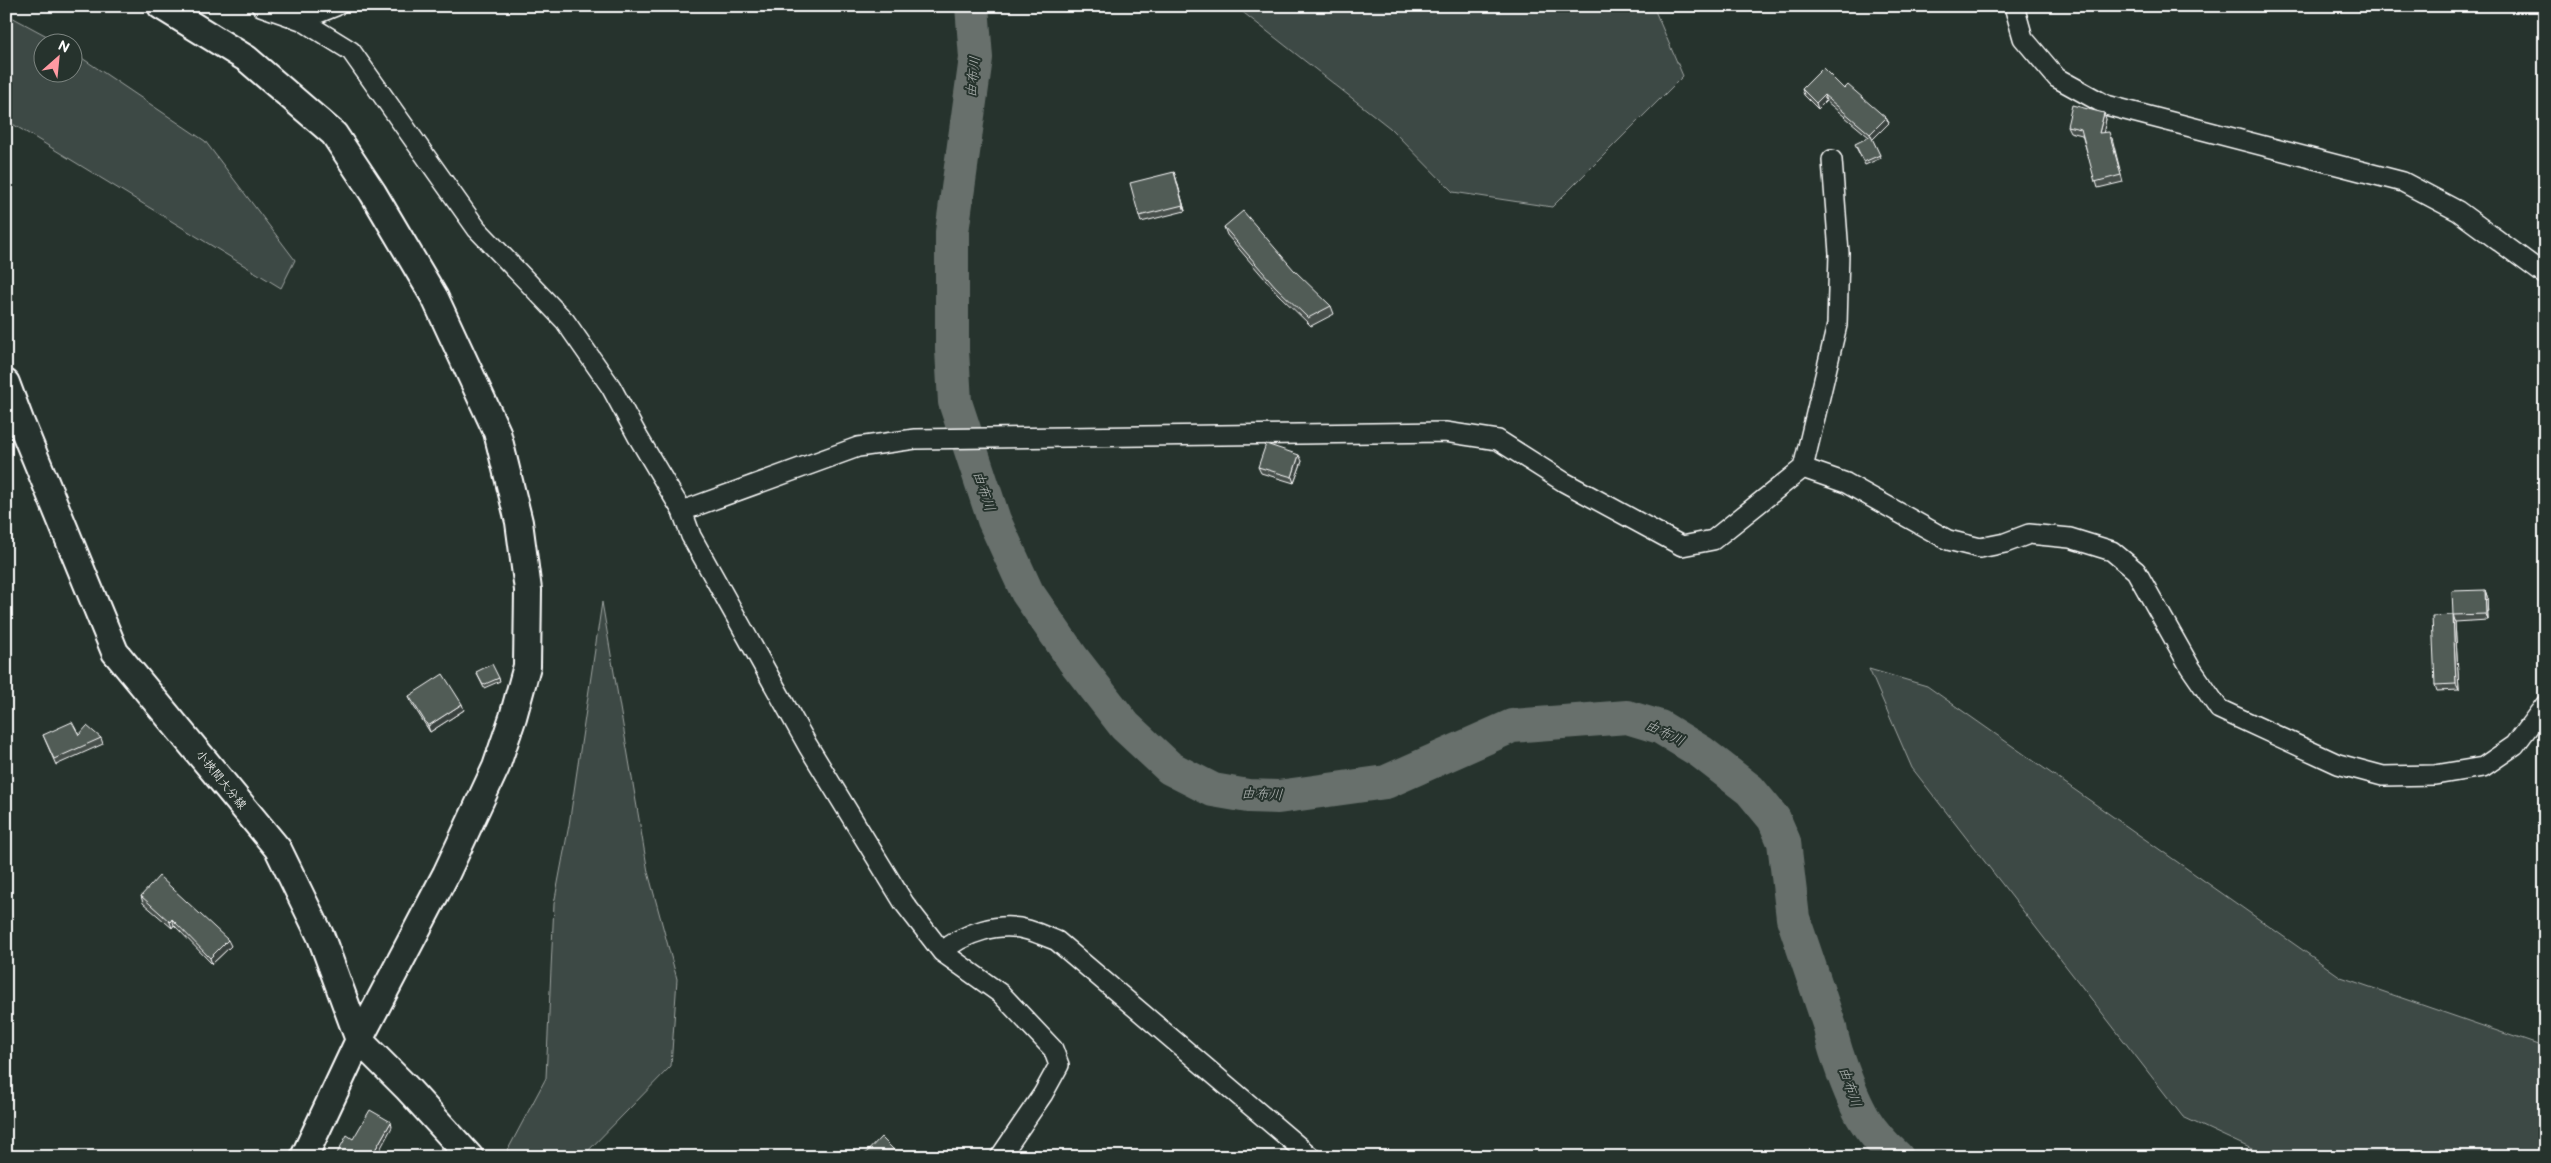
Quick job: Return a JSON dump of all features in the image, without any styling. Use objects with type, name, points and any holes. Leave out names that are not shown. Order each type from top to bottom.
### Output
[{"type":"street","points":[[161,6],[247,59],[334,134],[373,193],[435,298],[497,432],[519,522],[528,590],[527,666],[496,767],[446,874],[359,1040],[304,1157]]},
{"type":"street","points":[[261,6],[301,20],[352,52],[477,229],[564,321],[611,387],[682,511],[691,536],[808,746],[904,903],[942,952],[1001,994],[1053,1049],[1059,1065],[1043,1094],[1000,1157]]},
{"type":"street","points":[[301,20],[336,6]]},
{"type":"street","points":[[2014,6],[2023,38],[2057,78],[2106,105],[2403,182],[2458,211],[2545,275]]},
{"type":"street","points":[[682,511],[858,448],[915,439],[1444,432],[1498,440],[1572,486],[1682,546],[1714,540],[1802,468],[1837,325],[1839,253],[1832,160]]},
{"type":"street","name":"小挾間大分線","points":[[6,382],[115,652],[278,848],[321,937],[359,1040],[407,1088],[470,1157]]},
{"type":"street","points":[[1802,468],[1846,483],[1948,540],[1980,548],[2005,543],[2029,534],[2070,538],[2112,551],[2136,571],[2190,667],[2218,709],[2338,764],[2383,776],[2435,775],[2484,767],[2515,745],[2541,716]]},
{"type":"street","points":[[942,952],[951,943],[991,927],[1026,929],[1057,941],[1311,1157]]},
{"type":"shaded area","points":[[1235,6],[1653,6],[1683,76],[1552,207],[1453,192],[1390,128]]},
{"type":"shaded area","points":[[6,14],[39,32],[32,32],[32,82],[82,82],[82,58],[205,141],[295,260],[281,288],[6,120]]},
{"type":"shaded area","points":[[602,602],[648,872],[677,979],[671,1066],[582,1157],[504,1157],[546,1078],[554,904],[569,825]]},
{"type":"shaded area","points":[[1869,669],[1927,686],[2341,977],[2538,1045],[2545,1058],[2545,1157],[2269,1157],[2183,1117],[1912,768]]},
{"type":"building","points":[[1823,68],[1844,89],[1848,85],[1886,118],[1870,134],[1824,95],[1816,103],[1802,89]]},
{"type":"building","points":[[2072,105],[2104,113],[2099,133],[2109,132],[2121,175],[2095,182],[2081,129],[2067,126]]},
{"type":"building","points":[[1871,136],[1880,155],[1864,162],[1855,144]]},
{"type":"building","points":[[1174,172],[1183,205],[1139,216],[1130,183]]},
{"type":"building","points":[[1243,211],[1294,270],[1331,306],[1308,318],[1275,286],[1224,227]]},
{"type":"building","points":[[1266,444],[1299,455],[1292,477],[1258,467]]},
{"type":"building","points":[[2485,590],[2486,614],[2453,615],[2452,591]]},
{"type":"building","points":[[2453,615],[2456,684],[2435,685],[2432,616]]},
{"type":"building","points":[[492,664],[499,678],[483,685],[476,672]]},
{"type":"building","points":[[443,674],[462,704],[428,726],[409,696]]},
{"type":"building","points":[[72,722],[79,735],[87,726],[101,738],[54,759],[43,735]]},
{"type":"building","points":[[159,876],[228,940],[210,958],[172,919],[170,922],[141,896]]},
{"type":"building","points":[[370,1110],[391,1122],[371,1157],[335,1157],[347,1135],[353,1139]]},
{"type":"building","points":[[881,1137],[901,1157],[862,1157]]},
{"type":"waterway","name":"由布川","points":[[972,6],[976,58],[952,232],[952,350],[955,402],[994,520],[1027,592],[1073,659],[1125,726],[1170,768],[1213,790],[1248,796],[1278,797],[1386,782],[1512,726],[1627,717],[1660,727],[1701,752],[1750,790],[1774,819],[1784,842],[1793,918],[1830,1027],[1843,1072],[1858,1108],[1870,1128],[1897,1157]]}]
